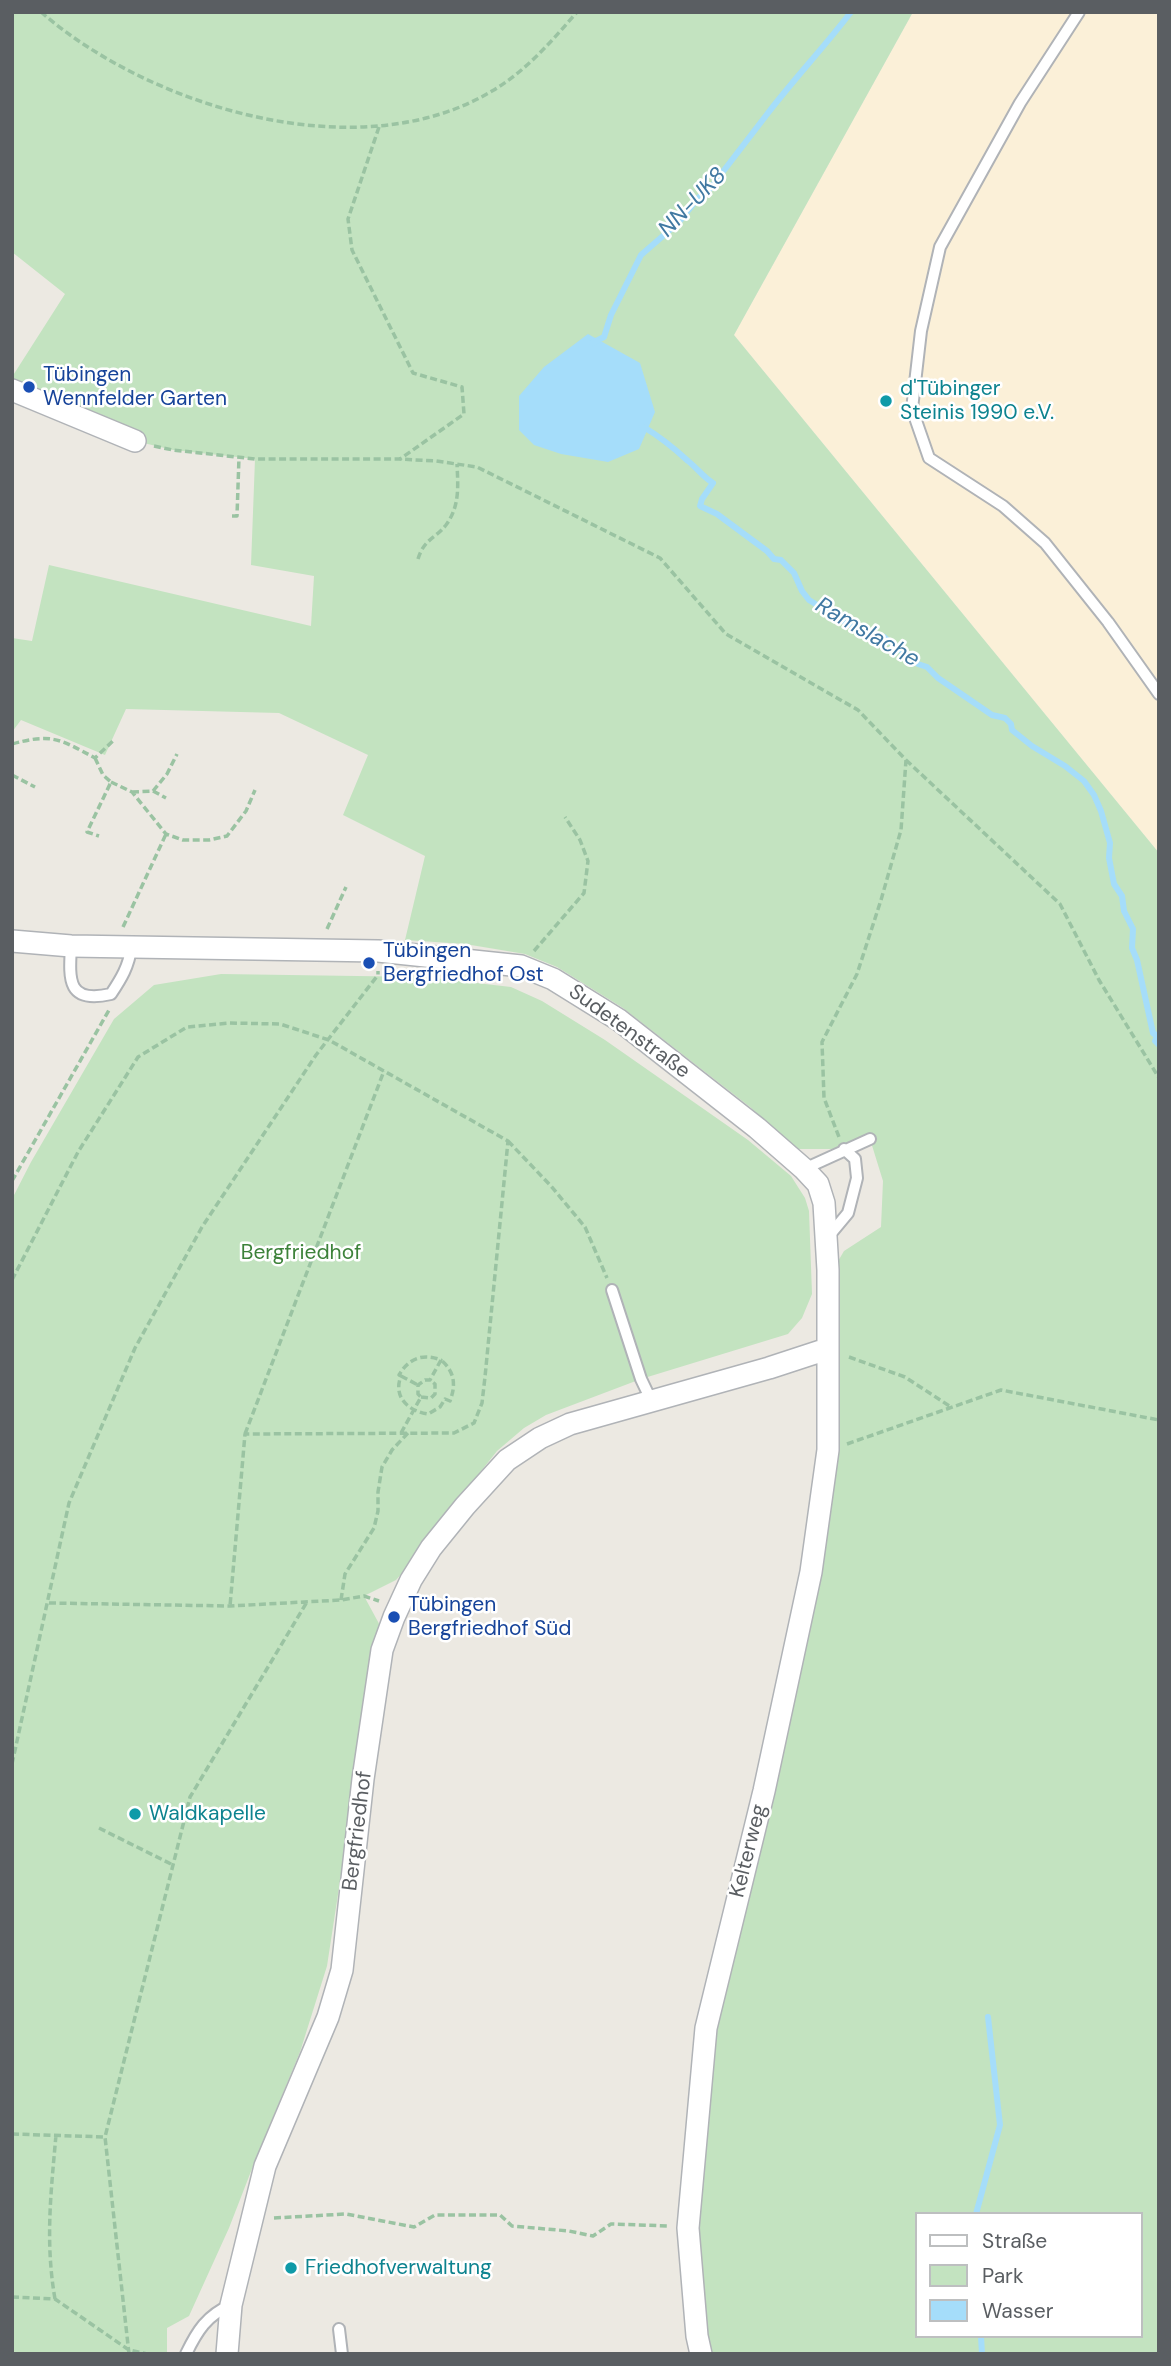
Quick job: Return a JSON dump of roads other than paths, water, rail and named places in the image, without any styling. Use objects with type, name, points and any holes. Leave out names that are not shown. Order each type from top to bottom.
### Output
[{"type":"street","points":[[12,390],[135,441]]},
{"type":"street","name":"Sudetenstraße","points":[[12,941],[71,946],[378,951],[521,966],[553,979],[619,1020],[757,1128],[818,1184],[824,1203],[826,1239],[827,1349]]},
{"type":"street","name":"Bergfriedhof","points":[[227,2354],[231,2305],[265,2166],[328,2017],[342,1970],[363,1779],[382,1650],[398,1607],[431,1548],[507,1460],[540,1438],[570,1424],[827,1349]]},
{"type":"street","name":"Kelterweg","points":[[701,2354],[697,2336],[688,2228],[706,2028],[764,1791],[811,1572],[828,1450],[827,1349]]},
{"type":"lane","points":[[1079,12],[1020,103],[940,247],[921,331],[912,409],[929,458],[1003,506],[1045,543],[1108,622],[1159,694]]},
{"type":"lane","points":[[71,946],[69,979],[75,989],[86,995],[100,997],[111,994],[123,976],[123,947]]},
{"type":"lane","points":[[804,1169],[870,1139]]},
{"type":"lane","points":[[826,1239],[848,1213],[857,1178],[855,1159],[844,1149]]},
{"type":"lane","points":[[612,1290],[641,1379],[651,1400]]},
{"type":"lane","points":[[186,2354],[207,2319],[231,2305]]},
{"type":"lane","points":[[339,2329],[342,2354]]},
{"type":"water","points":[[588,334],[640,363],[655,412],[639,449],[608,462],[561,454],[534,445],[519,430],[519,396],[544,367]]},
{"type":"waterway","name":"NN-UK8","points":[[592,343],[604,337],[611,315],[641,255],[679,222],[699,197],[705,195],[778,100],[851,12]]},
{"type":"waterway","name":"Ramslache","points":[[642,426],[672,447],[713,483],[700,506],[717,514],[774,559],[781,560],[794,573],[809,600],[858,630],[884,637],[992,715],[1005,718],[1011,724],[1012,730],[1032,746],[1084,781],[1101,811],[1110,843],[1109,858],[1114,884],[1122,896],[1124,911],[1133,929],[1132,948],[1153,1033],[1157,1036],[1155,1041],[1159,1045]]},
{"type":"waterway","points":[[977,2212],[1000,2125],[988,2017]]},
{"type":"waterway","points":[[981,2338],[982,2354]]},
{"type":"place","name":"Tübingen Wennfelder Garten","points":[[29,387]]},
{"type":"place","name":"d'Tübinger Steinis 1990 e.V.","points":[[886,401]]},
{"type":"place","name":"Tübingen Bergfriedhof Ost","points":[[369,963]]},
{"type":"place","name":"Tübingen Bergfriedhof Süd","points":[[394,1617]]},
{"type":"place","name":"Waldkapelle","points":[[135,1814]]},
{"type":"place","name":"Friedhofverwaltung","points":[[291,2268]]}]
